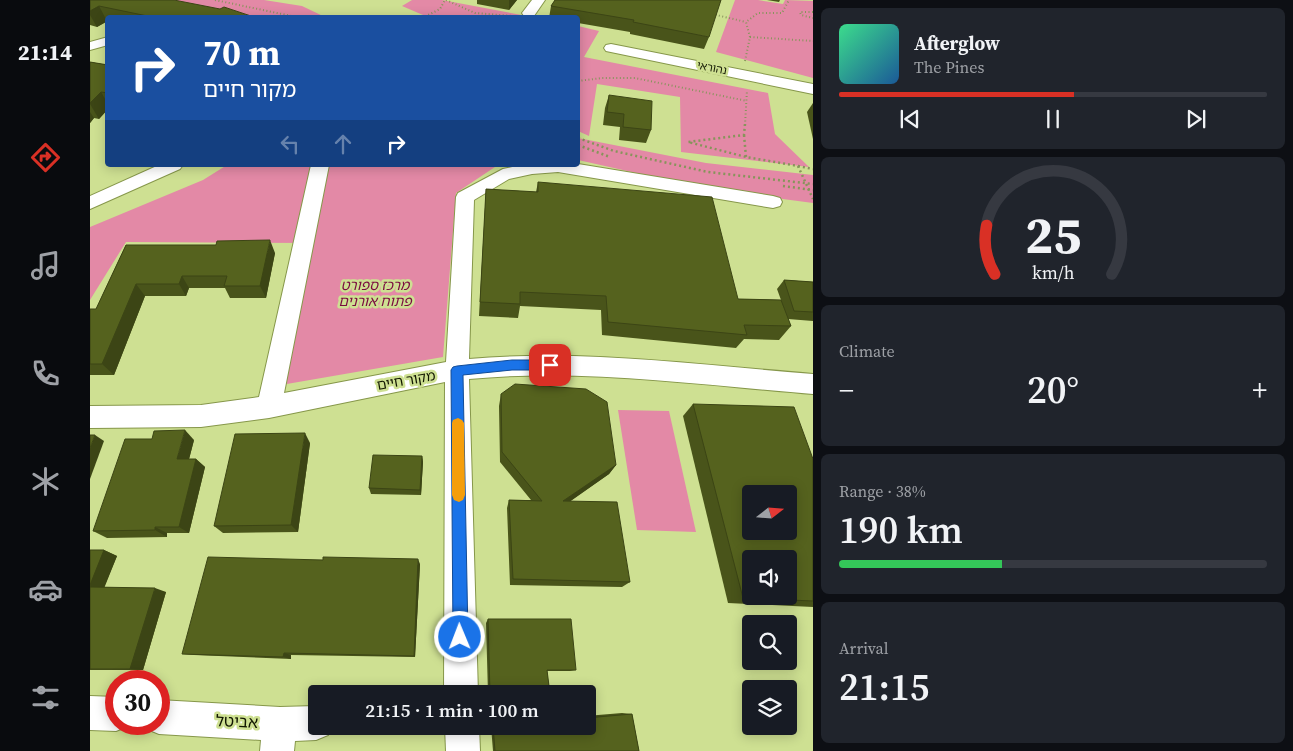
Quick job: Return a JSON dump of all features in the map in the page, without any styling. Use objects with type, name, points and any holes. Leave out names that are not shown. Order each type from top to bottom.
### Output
[{"type":"street","points":[[529,13],[539,0]]},
{"type":"street","points":[[90,46],[105,42]]},
{"type":"street","name":"נהוראי","points":[[611,48],[813,89]]},
{"type":"street","points":[[90,203],[170,167]]},
{"type":"street","points":[[269,407],[320,167]]},
{"type":"street","points":[[461,685],[457,370],[466,197],[503,175],[545,167]]},
{"type":"street","points":[[564,167],[773,202]]},
{"type":"street","name":"מקור חיים","points":[[90,417],[201,416],[269,407],[457,370],[512,365],[569,365],[813,384]]},
{"type":"street","points":[[90,713],[105,714]]},
{"type":"street","name":"אביטל","points":[[170,719],[278,737],[308,726]]},
{"type":"street","points":[[462,735],[463,751]]},
{"type":"path","points":[[214,0],[286,15]]},
{"type":"path","points":[[228,0],[298,15]]},
{"type":"path","points":[[427,15],[440,8],[446,0],[475,13],[494,15]]},
{"type":"path","points":[[705,13],[746,22],[758,13],[782,13],[789,0]]},
{"type":"path","points":[[813,12],[800,12],[801,16],[813,18]]},
{"type":"path","points":[[522,15],[529,13]]},
{"type":"path","points":[[746,22],[750,37],[744,62],[747,75],[744,135],[746,157]]},
{"type":"path","points":[[750,37],[813,41]]},
{"type":"path","points":[[580,81],[602,78],[635,78],[746,101]]},
{"type":"path","points":[[744,135],[688,142],[746,157],[813,169]]},
{"type":"path","points":[[580,139],[614,150],[708,172],[813,184]]},
{"type":"path","points":[[798,166],[813,199]]},
{"type":"green space","points":[[168,0],[264,0],[302,6],[321,15],[247,15]]},
{"type":"green space","points":[[412,0],[442,0],[521,15],[423,15],[402,6]]},
{"type":"green space","points":[[735,0],[758,0],[783,4],[785,0],[813,1],[813,78],[716,52]]},
{"type":"green space","points":[[580,26],[599,31],[584,57],[768,93],[775,134],[809,167],[681,152],[680,97],[597,84],[589,136],[580,132]]},
{"type":"green space","points":[[580,138],[706,163],[813,175],[813,203],[708,189],[580,160]]},
{"type":"green space","name":"מרכז ספורט פתוח אורנים","points":[[224,167],[495,167],[456,193],[443,357],[281,385],[309,243],[126,242],[90,300],[90,227],[203,180]]},
{"type":"green space","points":[[618,410],[669,411],[696,532],[637,530]]},
{"type":"building","points":[[90,0],[174,0],[220,9],[224,7],[248,15],[142,15],[99,6],[90,11]]},
{"type":"building","points":[[555,0],[721,0],[709,37],[633,22],[634,20],[551,6]]},
{"type":"building","points":[[90,62],[105,64],[105,93],[101,92],[90,103]]},
{"type":"building","points":[[609,95],[652,101],[651,130],[623,127],[624,114],[607,112]]},
{"type":"building","points":[[538,182],[712,197],[738,299],[781,300],[791,326],[744,325],[747,335],[608,322],[606,296],[520,292],[520,304],[480,302],[486,189],[538,192]]},
{"type":"building","points":[[270,240],[260,286],[224,286],[227,276],[182,276],[179,284],[136,284],[102,364],[90,364],[90,309],[96,309],[126,245],[216,245],[217,241]]},
{"type":"building","points":[[784,280],[813,282],[813,312],[794,311]]},
{"type":"building","points":[[515,384],[586,389],[607,402],[616,465],[563,501],[617,502],[630,582],[513,579],[509,500],[542,501],[502,452],[501,394]]},
{"type":"building","points":[[693,404],[794,407],[813,459],[813,601],[797,600],[797,550],[742,550],[742,594]]},
{"type":"building","points":[[185,430],[177,459],[196,459],[179,527],[155,527],[155,530],[93,531],[125,439],[152,439],[154,431]]},
{"type":"building","points":[[305,433],[291,525],[214,526],[235,434]]},
{"type":"building","points":[[90,435],[95,435],[90,448]]},
{"type":"building","points":[[373,455],[422,456],[420,490],[369,488]]},
{"type":"building","points":[[90,550],[104,550],[90,585]]},
{"type":"building","points":[[208,557],[323,560],[323,557],[418,559],[414,656],[284,653],[283,657],[182,654]]},
{"type":"building","points":[[90,587],[155,588],[130,669],[90,669]]},
{"type":"building","points":[[488,619],[571,619],[576,670],[547,670],[549,685],[490,685]]},
{"type":"building","points":[[632,714],[639,751],[495,751],[494,735],[596,735],[596,717]]},
{"type":"slow traffic","points":[[458,423],[459,495]]},
{"type":"route","points":[[460,637],[457,370],[512,365],[550,365]]}]
